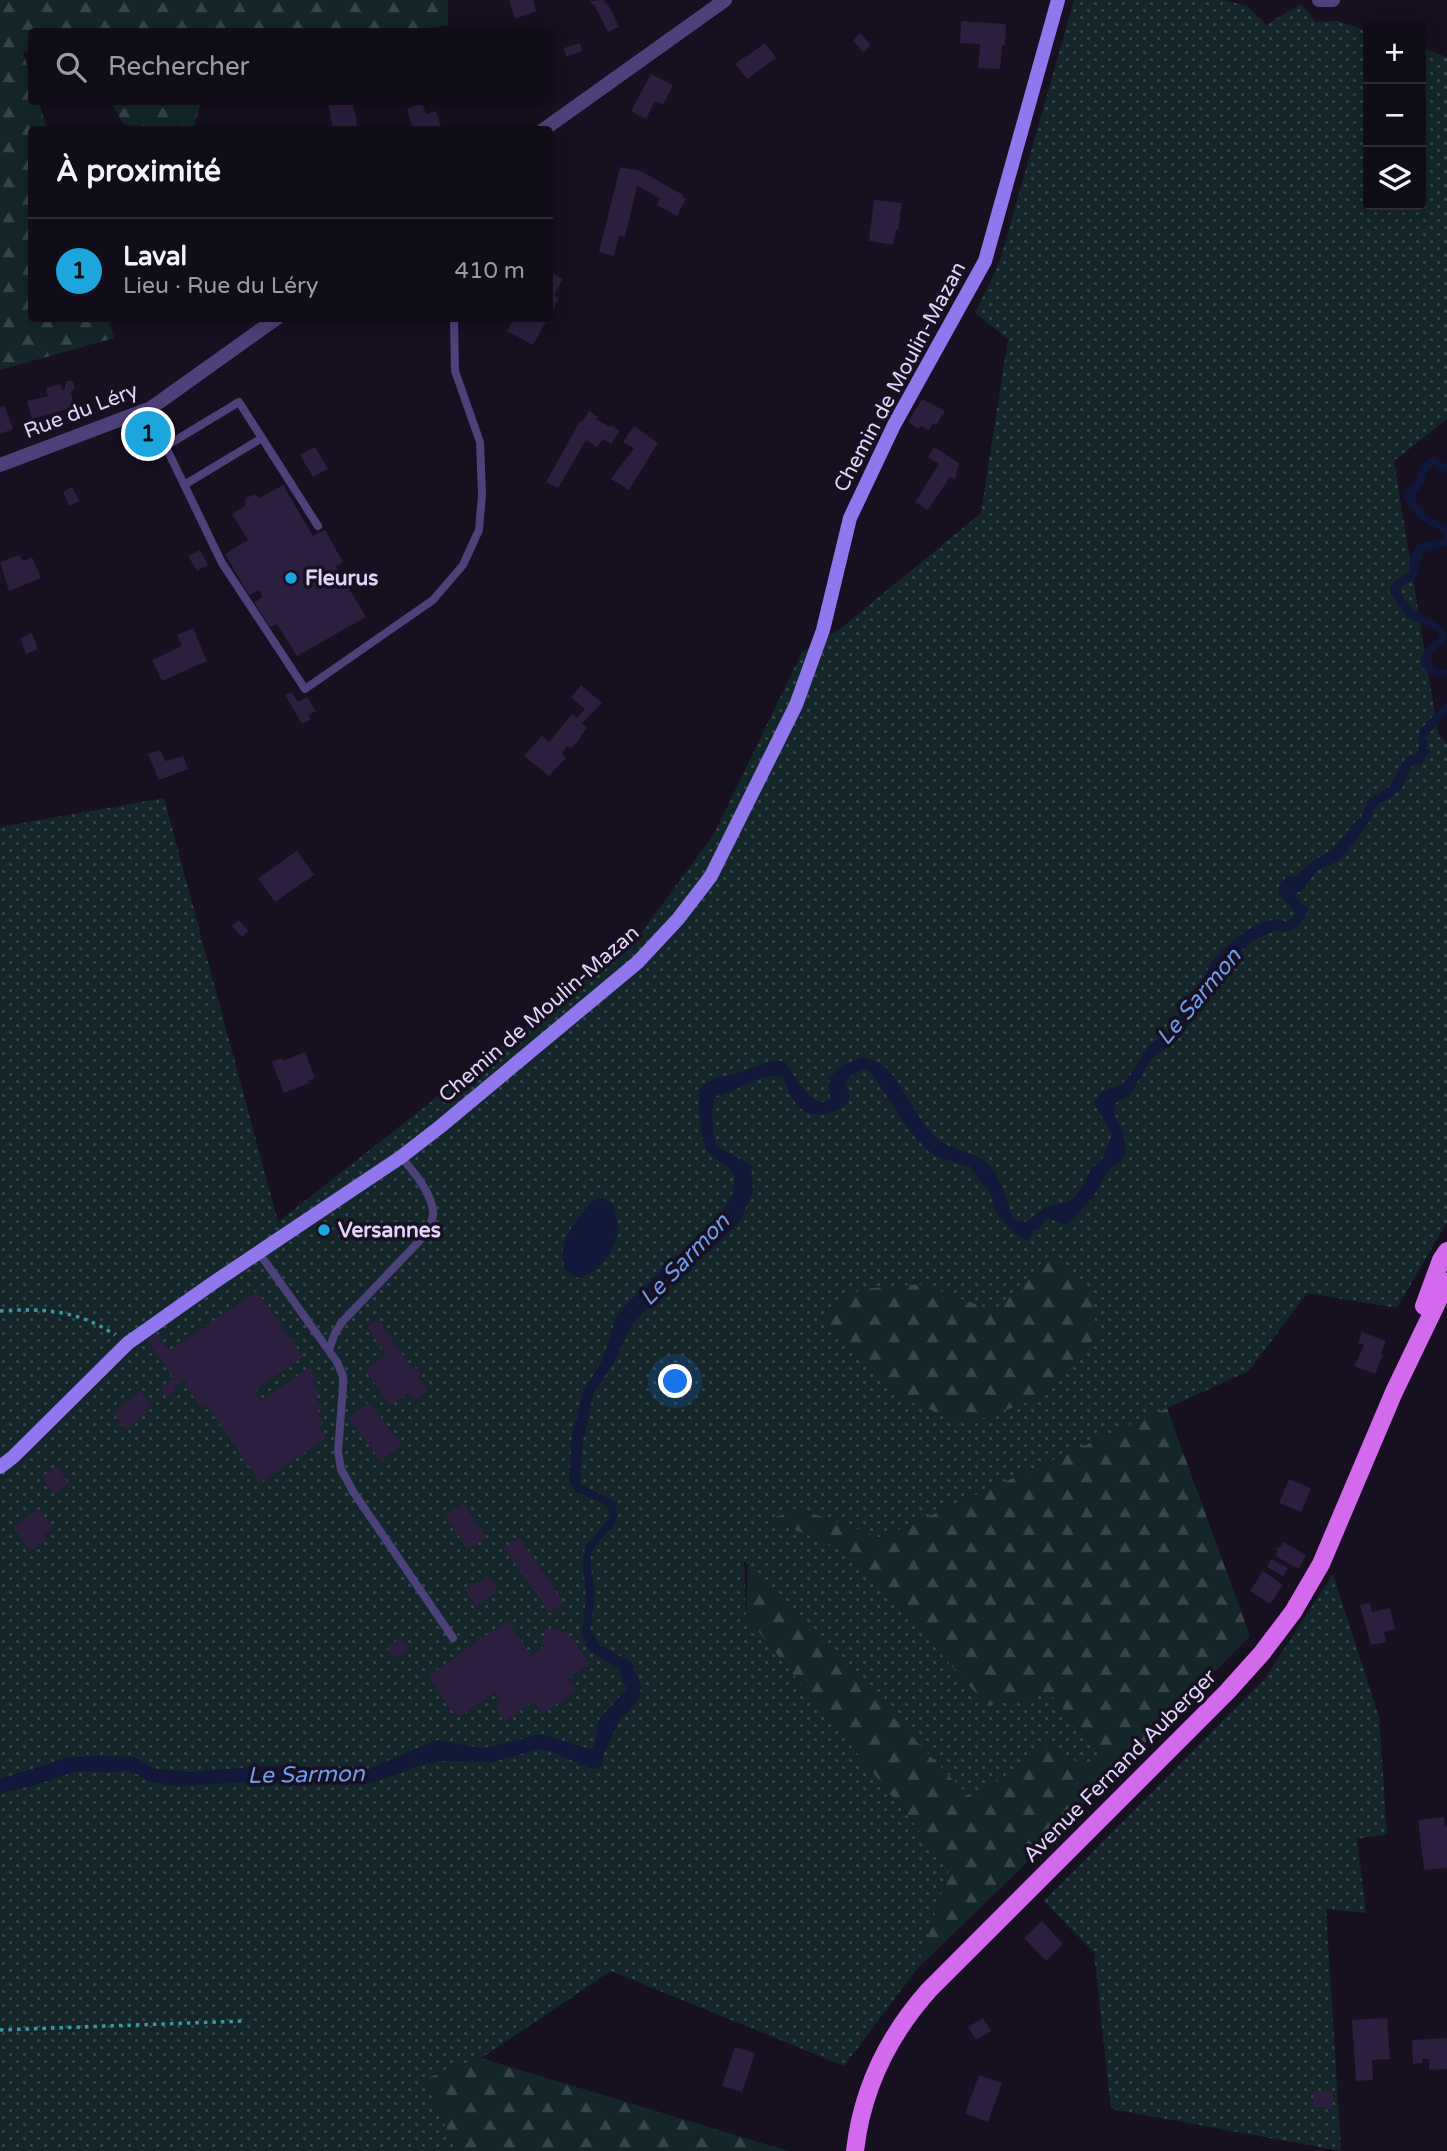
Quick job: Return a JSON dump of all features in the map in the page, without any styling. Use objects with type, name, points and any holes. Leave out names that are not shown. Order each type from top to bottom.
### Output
[{"type":"main road","name":"Avenue Fernand Auberger","points":[[1394,1392],[1441,1260],[1447,1251]]},
{"type":"main road","name":"Avenue Fernand Auberger","points":[[855,2151],[857,2131],[871,2083],[881,2059],[909,2012],[1227,1692],[1262,1653],[1293,1612],[1321,1564],[1394,1392],[1447,1282]]},
{"type":"street","points":[[549,126],[725,0]]},
{"type":"street","name":"Chemin de Moulin-Mazan","points":[[0,1467],[128,1343],[401,1157],[441,1126],[638,962],[678,919],[711,876],[796,705],[823,630],[850,518],[894,425],[985,261],[1058,0]]},
{"type":"street","name":"Rue du Léry","points":[[0,465],[151,408],[272,322]]},
{"type":"lane","points":[[151,408],[166,446],[222,563],[305,689],[433,600],[463,565],[479,530],[482,495],[480,442],[455,371],[454,322]]},
{"type":"lane","points":[[166,446],[239,402],[318,526]]},
{"type":"lane","points":[[184,485],[262,438]]},
{"type":"lane","points":[[329,1350],[342,1322],[429,1231],[433,1213],[431,1203],[418,1176],[401,1157]]},
{"type":"lane","points":[[259,1252],[329,1350],[343,1376],[338,1452],[341,1469],[354,1493],[453,1638]]},
{"type":"path","points":[[0,1311],[56,1310],[100,1325],[128,1343]]},
{"type":"path","points":[[0,2030],[243,2021]]},
{"type":"green space","points":[[0,0],[448,0],[448,25],[431,28],[28,28],[28,52],[23,51],[28,68],[28,105],[40,105],[46,126],[28,126],[28,322],[109,322],[114,338],[0,370]]},
{"type":"green space","points":[[1074,0],[1223,0],[1248,6],[1266,25],[1301,4],[1316,22],[1338,21],[1363,29],[1363,210],[1426,210],[1426,50],[1447,57],[1447,419],[1394,461],[1438,733],[1447,744],[1447,1222],[1397,1308],[1307,1293],[1249,1371],[881,1538],[797,1508],[772,1521],[852,1553],[987,1706],[1050,1694],[1101,1753],[1087,1769],[1049,1744],[972,1800],[744,1561],[746,1616],[950,1868],[917,1969],[844,2066],[611,1971],[481,2058],[424,2079],[457,2151],[0,2151],[0,827],[164,798],[278,1222],[635,941],[714,834],[802,652],[841,628],[981,513],[1008,339],[975,313],[999,264]]},
{"type":"green space","points":[[113,105],[200,105],[194,126],[123,124]]},
{"type":"green space","points":[[1052,1252],[1091,1300],[1098,1335],[1038,1398],[968,1424],[903,1399],[819,1321],[861,1289],[922,1284],[994,1311]]},
{"type":"green space","points":[[1167,1408],[1250,1636],[1016,1873],[917,1969],[950,1868],[746,1616],[748,1564],[972,1800],[1049,1744],[1087,1769],[1101,1752],[1050,1694],[987,1706],[852,1553],[770,1520],[797,1508],[881,1538]]},
{"type":"green space","points":[[1333,1574],[1379,1717],[1387,1834],[1357,1839],[1366,1913],[1326,1909],[1341,2151],[1111,2109],[1094,1953],[1044,1901],[1265,1678]]},
{"type":"green space","points":[[481,2058],[788,2151],[457,2151],[424,2079]]},
{"type":"water","points":[[1433,457],[1445,464],[1447,462],[1447,471],[1442,472],[1431,466],[1414,497],[1427,516],[1447,526],[1447,546],[1422,553],[1419,574],[1399,591],[1415,611],[1436,622],[1446,633],[1447,639],[1433,653],[1432,661],[1433,667],[1438,670],[1447,670],[1447,677],[1429,673],[1421,661],[1427,648],[1440,636],[1438,632],[1407,617],[1389,591],[1395,581],[1409,572],[1411,554],[1419,543],[1446,538],[1442,532],[1420,520],[1403,498],[1404,490],[1415,482],[1422,464]]},
{"type":"water","name":"Le Sarmon","points":[[1447,701],[1447,713],[1425,738],[1428,741],[1427,748],[1431,751],[1420,764],[1412,765],[1402,788],[1376,805],[1369,822],[1338,861],[1317,870],[1304,889],[1295,894],[1308,909],[1300,923],[1287,931],[1277,930],[1253,940],[1242,950],[1180,1037],[1152,1058],[1129,1096],[1114,1105],[1114,1113],[1124,1135],[1126,1151],[1122,1160],[1108,1170],[1093,1197],[1069,1223],[1047,1218],[1038,1229],[1032,1231],[1030,1239],[1025,1240],[1013,1231],[995,1211],[991,1194],[970,1167],[928,1151],[901,1118],[872,1073],[866,1069],[850,1076],[845,1085],[849,1093],[848,1100],[829,1113],[811,1113],[800,1108],[791,1096],[783,1077],[766,1077],[716,1096],[712,1113],[716,1146],[751,1165],[753,1190],[741,1220],[710,1251],[695,1260],[632,1324],[610,1369],[594,1392],[582,1445],[580,1484],[614,1501],[616,1511],[614,1525],[595,1545],[591,1556],[594,1591],[590,1630],[599,1645],[631,1662],[641,1686],[640,1695],[629,1711],[620,1718],[603,1755],[602,1766],[592,1769],[539,1749],[493,1762],[439,1761],[423,1764],[366,1784],[292,1780],[174,1786],[148,1781],[126,1770],[77,1771],[36,1785],[0,1793],[0,1779],[71,1757],[134,1757],[155,1769],[189,1772],[282,1765],[363,1771],[438,1740],[481,1748],[541,1734],[593,1750],[600,1718],[626,1688],[618,1668],[588,1649],[582,1632],[586,1598],[583,1562],[585,1547],[609,1519],[608,1506],[576,1492],[569,1481],[572,1434],[584,1390],[602,1361],[617,1314],[666,1265],[698,1242],[712,1228],[733,1192],[735,1177],[731,1170],[707,1151],[701,1132],[700,1089],[715,1078],[772,1061],[784,1061],[803,1089],[816,1101],[823,1102],[831,1099],[829,1083],[835,1072],[862,1057],[877,1062],[888,1070],[936,1138],[975,1156],[989,1166],[1000,1184],[1013,1219],[1024,1222],[1044,1208],[1070,1201],[1077,1195],[1092,1168],[1103,1158],[1112,1134],[1094,1103],[1101,1092],[1123,1083],[1148,1047],[1174,1029],[1187,997],[1202,980],[1214,959],[1228,945],[1258,925],[1268,921],[1287,922],[1294,917],[1296,913],[1279,894],[1280,883],[1288,876],[1298,875],[1307,865],[1335,848],[1361,817],[1369,799],[1391,786],[1402,763],[1407,757],[1418,753],[1420,730]]},
{"type":"water","points":[[601,1198],[614,1206],[617,1237],[605,1260],[592,1272],[578,1278],[565,1270],[565,1240],[594,1199]]},
{"type":"building","points":[[509,0],[533,0],[536,11],[515,19]]},
{"type":"building","points":[[604,0],[619,27],[608,32],[590,1]]},
{"type":"building","points":[[961,21],[1006,24],[1000,69],[978,68],[980,44],[960,43]]},
{"type":"building","points":[[860,33],[871,45],[864,53],[853,41]]},
{"type":"building","points":[[580,43],[582,51],[566,57],[564,48]]},
{"type":"building","points":[[765,43],[776,58],[747,79],[735,64]]},
{"type":"building","points":[[651,74],[673,85],[663,105],[655,101],[646,119],[631,111]]},
{"type":"building","points":[[329,105],[354,105],[357,126],[332,126]]},
{"type":"building","points":[[423,105],[426,114],[436,111],[441,126],[412,126],[407,109]]},
{"type":"building","points":[[620,167],[641,171],[686,199],[677,216],[657,205],[660,198],[637,186],[625,237],[619,235],[614,256],[599,252]]},
{"type":"building","points":[[874,200],[902,203],[893,245],[869,241]]},
{"type":"building","points":[[553,274],[563,279],[554,295],[559,298],[553,309]]},
{"type":"building","points":[[512,322],[546,322],[533,345],[507,331]]},
{"type":"building","points":[[67,381],[74,384],[74,390],[71,392],[74,407],[32,419],[27,401],[48,396],[46,388],[60,384],[62,390],[65,389]]},
{"type":"building","points":[[922,399],[945,411],[936,425],[933,423],[929,430],[921,426],[918,429],[908,422]]},
{"type":"building","points":[[4,405],[13,429],[0,434],[0,407]]},
{"type":"building","points":[[589,411],[598,417],[596,419],[620,431],[611,444],[603,439],[597,447],[586,440],[558,488],[546,482],[580,421],[582,422]]},
{"type":"building","points":[[149,425],[157,438],[148,443],[140,430]]},
{"type":"building","points":[[634,426],[658,443],[629,490],[611,479],[634,448],[623,442]]},
{"type":"building","points":[[315,447],[328,469],[313,477],[300,455]]},
{"type":"building","points":[[934,447],[959,463],[955,480],[950,477],[928,510],[915,502],[939,464],[928,457]]},
{"type":"building","name":"Fleurus","points":[[283,485],[313,536],[325,530],[343,562],[336,567],[366,617],[297,656],[277,624],[270,627],[254,602],[263,597],[259,590],[249,595],[225,554],[248,540],[232,514],[245,506],[246,498],[255,494],[260,498]]},
{"type":"building","points":[[72,487],[79,501],[69,506],[63,492]]},
{"type":"building","points":[[200,550],[208,565],[197,571],[188,556]]},
{"type":"building","points":[[19,555],[23,561],[32,557],[41,578],[9,591],[0,562]]},
{"type":"building","points":[[193,628],[207,661],[162,681],[152,660],[182,646],[177,635]]},
{"type":"building","points":[[32,633],[38,649],[26,654],[20,638]]},
{"type":"building","points":[[581,685],[602,703],[582,723],[587,728],[581,738],[571,748],[567,746],[562,753],[566,758],[549,776],[524,756],[542,736],[549,742],[572,714],[577,718],[585,709],[571,697]]},
{"type":"building","points":[[292,692],[298,702],[307,697],[316,711],[308,715],[311,720],[302,724],[285,695]]},
{"type":"building","points":[[160,750],[165,761],[183,756],[188,769],[159,780],[148,754]]},
{"type":"building","points":[[297,851],[314,875],[275,902],[258,878]]},
{"type":"building","points":[[239,920],[248,931],[242,937],[232,926]]},
{"type":"building","points":[[305,1052],[315,1078],[284,1093],[272,1062],[282,1058],[283,1061]]},
{"type":"building","points":[[257,1291],[303,1357],[254,1391],[261,1401],[310,1367],[318,1379],[313,1383],[320,1394],[315,1397],[322,1408],[317,1412],[324,1423],[319,1427],[327,1438],[260,1483],[206,1404],[201,1408],[185,1385],[185,1380],[174,1387],[176,1390],[166,1397],[160,1388],[173,1378],[147,1340],[157,1333],[169,1351]]},
{"type":"building","points":[[378,1319],[413,1370],[417,1367],[421,1374],[418,1376],[428,1391],[413,1400],[409,1393],[390,1406],[365,1370],[386,1355],[367,1327]]},
{"type":"building","points":[[1362,1332],[1386,1341],[1375,1374],[1354,1366],[1364,1345],[1358,1343]]},
{"type":"building","points":[[140,1391],[151,1405],[145,1410],[148,1412],[126,1430],[113,1413]]},
{"type":"building","points":[[369,1402],[402,1445],[381,1461],[348,1418]]},
{"type":"building","points":[[57,1466],[69,1484],[53,1494],[42,1477]]},
{"type":"building","points":[[1289,1479],[1311,1488],[1301,1512],[1279,1503]]},
{"type":"building","points":[[463,1503],[486,1537],[468,1549],[445,1516]]},
{"type":"building","points":[[39,1509],[53,1528],[44,1534],[48,1539],[30,1551],[13,1527]]},
{"type":"building","points":[[519,1537],[564,1603],[549,1613],[504,1548]]},
{"type":"building","points":[[1283,1542],[1306,1555],[1299,1569],[1275,1556],[1277,1547],[1280,1548]]},
{"type":"building","points":[[1271,1559],[1288,1568],[1283,1576],[1267,1567]]},
{"type":"building","points":[[1263,1571],[1283,1585],[1270,1604],[1250,1591]]},
{"type":"building","points":[[489,1576],[498,1592],[475,1606],[465,1589]]},
{"type":"building","points":[[1370,1603],[1372,1612],[1390,1608],[1395,1629],[1384,1632],[1386,1642],[1371,1645],[1360,1605]]},
{"type":"building","points":[[508,1621],[531,1655],[545,1646],[541,1641],[545,1634],[543,1631],[549,1627],[551,1630],[559,1629],[563,1634],[567,1631],[590,1664],[568,1679],[576,1691],[542,1714],[534,1702],[505,1721],[495,1707],[502,1702],[495,1692],[462,1715],[454,1714],[428,1676],[478,1641],[476,1638],[480,1635],[482,1638]]},
{"type":"building","points":[[401,1638],[408,1649],[395,1658],[387,1647]]},
{"type":"building","points":[[1444,1817],[1447,1826],[1447,1868],[1424,1870],[1418,1820]]},
{"type":"building","points":[[1042,1921],[1063,1944],[1046,1961],[1024,1938]]},
{"type":"building","points":[[983,2018],[991,2031],[976,2040],[968,2027]]},
{"type":"building","points":[[1387,2018],[1390,2059],[1372,2060],[1373,2080],[1356,2081],[1352,2020]]},
{"type":"building","points":[[1447,2038],[1447,2069],[1429,2070],[1429,2059],[1413,2064],[1412,2040]]},
{"type":"building","points":[[735,2047],[755,2053],[742,2092],[722,2086]]},
{"type":"building","points":[[979,2075],[1002,2083],[988,2122],[965,2113]]},
{"type":"building","points":[[1314,2090],[1333,2092],[1332,2109],[1312,2106]]},
{"type":"place","name":"Laval","points":[[148,434]]},
{"type":"place","name":"Fleurus","points":[[291,578]]},
{"type":"place","name":"Versannes","points":[[324,1230]]}]
